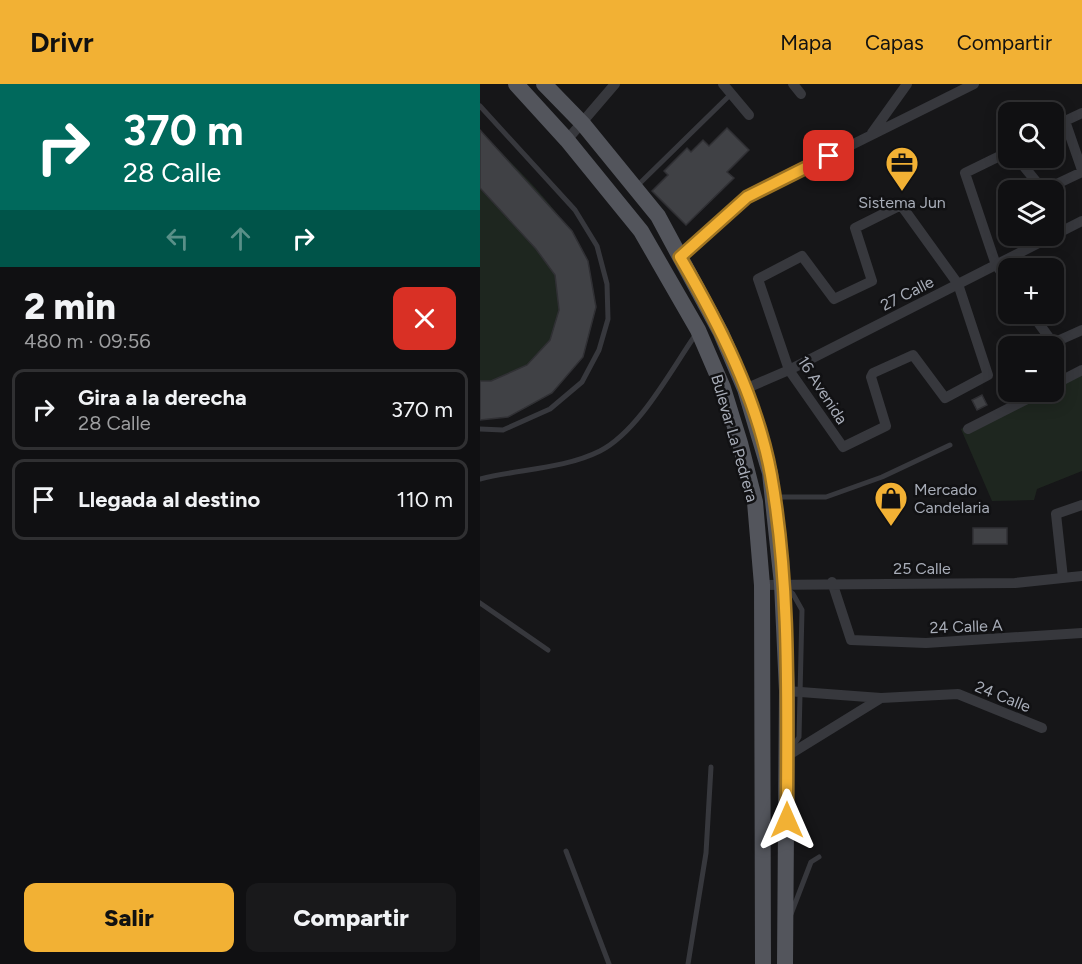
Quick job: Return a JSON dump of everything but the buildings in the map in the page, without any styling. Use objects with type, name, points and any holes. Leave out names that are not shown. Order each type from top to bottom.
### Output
[{"type":"main road","name":"Bulevar La Pedrera","points":[[516,84],[567,140],[640,231],[698,330],[723,388],[755,502],[762,585],[763,964]]},
{"type":"main road","name":"Bulevar La Pedrera","points":[[546,85],[583,124],[658,216],[721,333],[745,389],[770,473],[794,692],[787,756],[784,964]]},
{"type":"street","points":[[567,140],[615,84]]},
{"type":"street","points":[[723,84],[748,115]]},
{"type":"street","points":[[793,84],[801,94]]},
{"type":"street","points":[[870,136],[907,84]]},
{"type":"street","points":[[680,257],[747,197],[974,84]]},
{"type":"street","points":[[532,101],[546,85]]},
{"type":"street","points":[[1064,180],[1082,171],[1065,121],[1082,113]]},
{"type":"street","points":[[998,157],[965,173],[998,268]]},
{"type":"street","points":[[1025,168],[1036,180]]},
{"type":"street","name":"16 Avenida","points":[[901,205],[958,284],[988,375],[945,398],[913,355],[872,375],[886,426],[844,447],[789,370],[758,279],[802,256],[834,299],[872,281],[855,228],[901,205]]},
{"type":"street","name":"27 Calle","points":[[745,389],[789,370],[1082,221]]},
{"type":"street","points":[[1039,324],[1053,343],[1082,330]]},
{"type":"street","points":[[1064,379],[1082,370]]},
{"type":"street","points":[[968,429],[1021,402]]},
{"type":"street","points":[[1064,579],[1056,514],[1082,505]]},
{"type":"street","name":"25 Calle","points":[[762,585],[832,582],[1015,583],[1082,576]]},
{"type":"street","name":"24 Calle A","points":[[832,582],[851,640],[926,643],[1082,633]]},
{"type":"street","name":"24 Calle","points":[[794,692],[881,698],[958,694],[1042,728]]},
{"type":"street","name":"24 Calle","points":[[787,756],[881,698]]},
{"type":"lane","points":[[634,188],[731,94]]},
{"type":"lane","points":[[480,106],[574,210],[597,246],[607,285],[608,319],[599,350],[582,382],[550,409],[503,430],[480,429]]},
{"type":"lane","points":[[480,479],[556,465],[599,452],[612,444],[641,414],[698,330]]},
{"type":"lane","points":[[774,497],[826,497],[882,477],[950,445]]},
{"type":"lane","points":[[480,603],[549,650]]},
{"type":"lane","points":[[688,964],[706,853],[711,767]]},
{"type":"lane","points":[[566,851],[609,964]]},
{"type":"lane","points":[[786,926],[811,862],[819,857]]},
{"type":"shaded area","points":[[480,130],[542,195],[561,219],[578,245],[589,271],[594,299],[591,328],[585,346],[578,362],[560,383],[530,406],[507,415],[480,420]]},
{"type":"shaded area","points":[[1082,366],[1082,471],[1037,489],[1034,500],[992,501],[961,429],[1014,402],[1064,402],[1064,375]]},
{"type":"place","name":"Sistema Jun","points":[[902,192]]},
{"type":"place","name":"Mercado Candelaria","points":[[891,527]]},
{"type":"route","points":[[787,820],[787,691],[783,603],[770,473],[745,389],[721,333],[680,257],[747,197],[829,156]]}]
